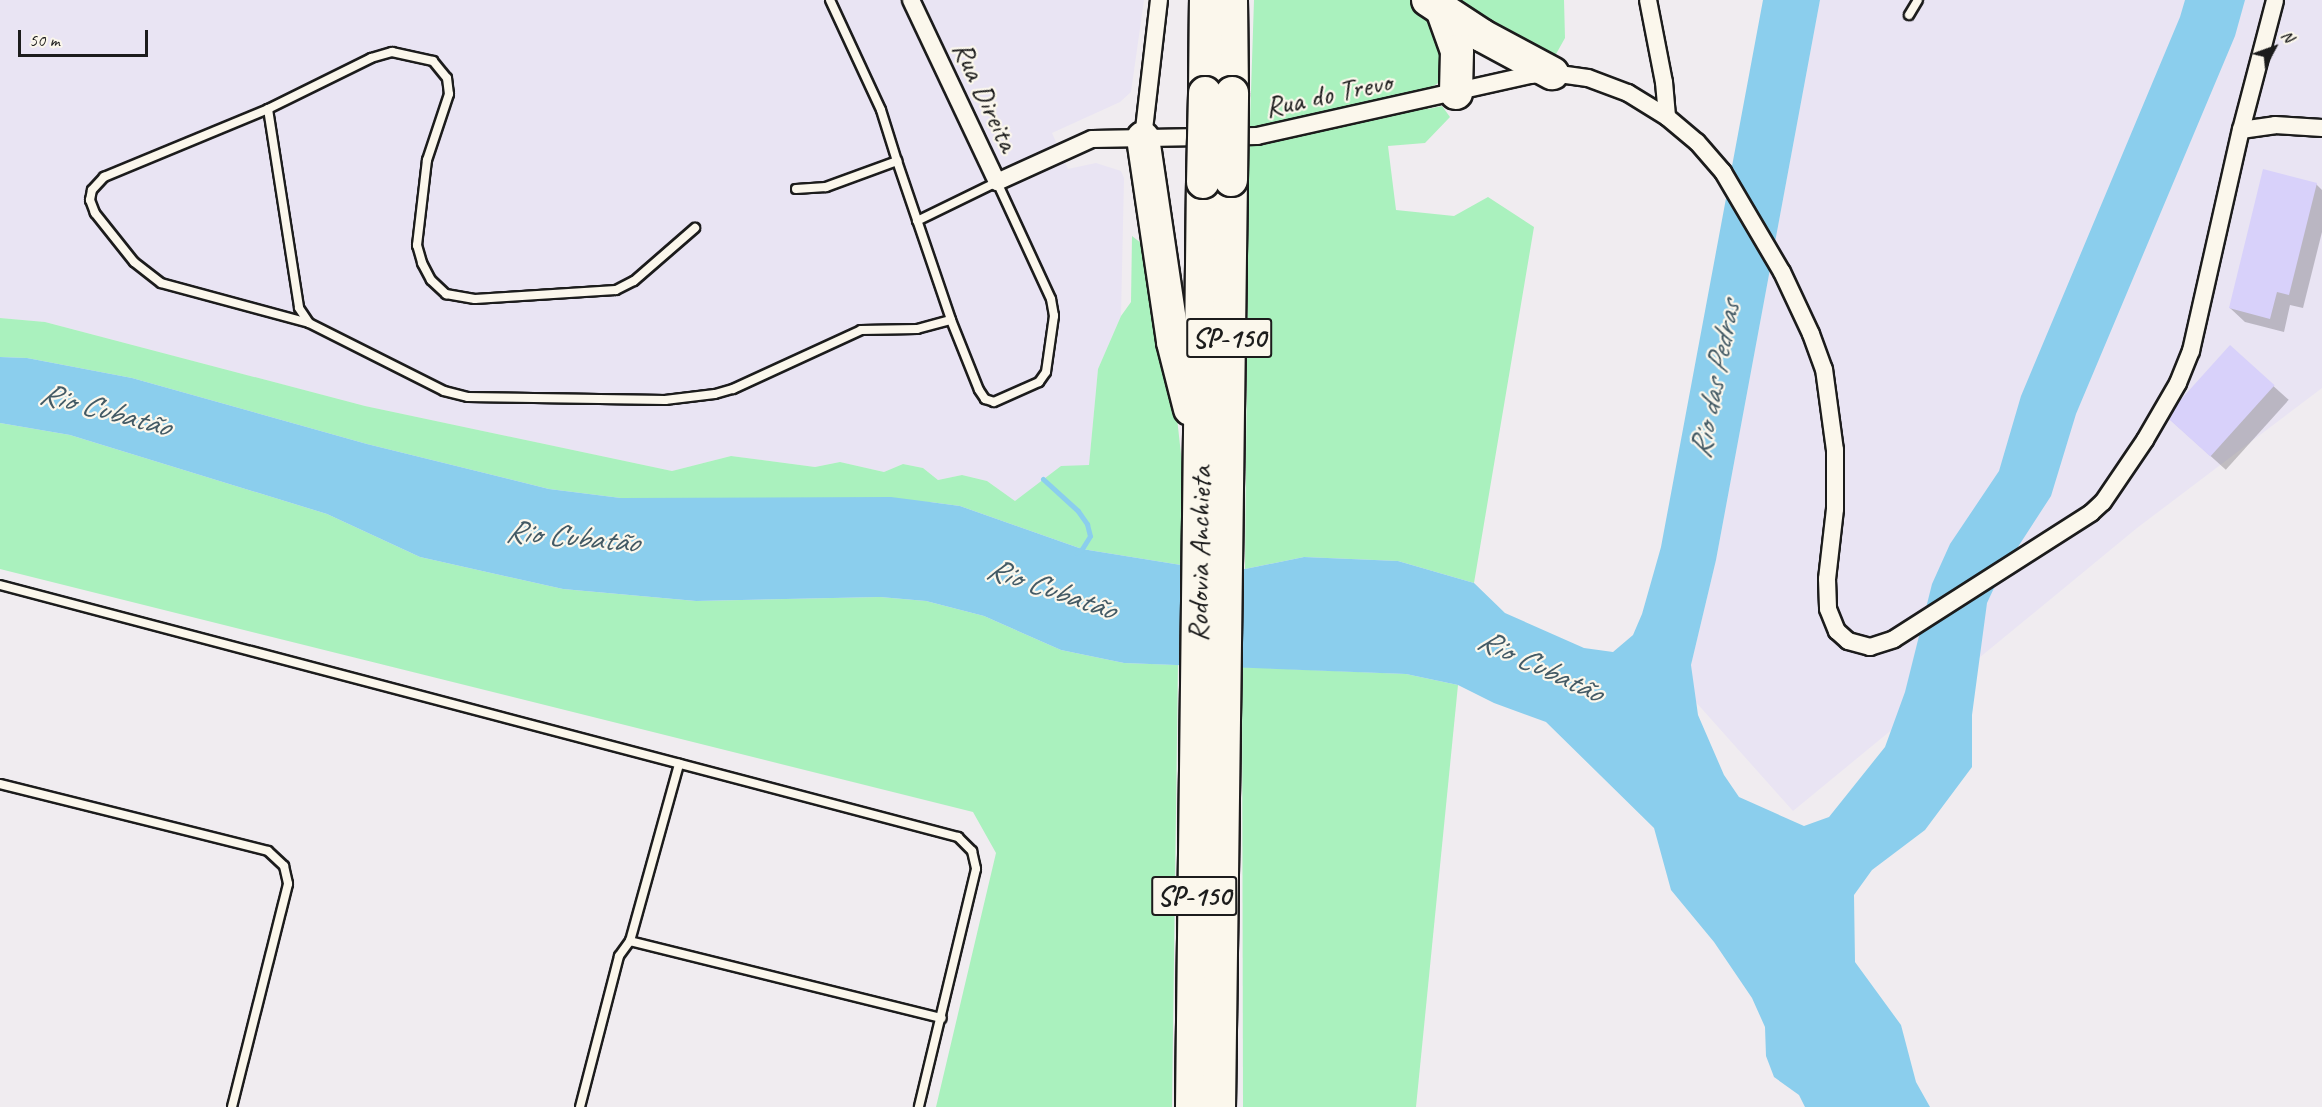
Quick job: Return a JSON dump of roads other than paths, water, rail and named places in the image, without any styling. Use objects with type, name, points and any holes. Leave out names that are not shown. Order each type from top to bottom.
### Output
[{"type":"highway","name":"Rodovia Anchieta","points":[[1206,0],[1218,93]]},
{"type":"highway","name":"Rodovia Anchieta","points":[[1192,1107],[1210,686],[1218,93],[1231,0]]},
{"type":"highway","points":[[1436,6],[1552,73]]},
{"type":"highway","points":[[1436,6],[1451,28],[1456,51],[1456,93]]},
{"type":"highway","points":[[1143,138],[1173,342],[1200,450]]},
{"type":"highway","name":"Rodovia Anchieta","points":[[1213,497],[1200,450],[1217,181]]},
{"type":"highway","name":"Rodovia Anchieta","points":[[1210,686],[1219,1107]]},
{"type":"street","name":"Rua Direita","points":[[910,0],[996,182]]},
{"type":"street","points":[[1143,138],[1159,0]]},
{"type":"street","points":[[1648,0],[1664,82],[1667,117]]},
{"type":"street","name":"Rua do Trevo","points":[[996,182],[1092,138],[1257,136],[1530,75],[1552,73],[1588,78],[1628,93],[1667,117],[1723,172],[1782,272],[1811,334],[1824,369],[1831,411],[1835,509],[1827,579],[1828,609],[1837,631],[1848,641],[1860,646],[1882,645],[2050,541],[2103,502],[2145,440],[2178,383],[2199,323],[2205,284],[2241,130],[2275,0]]},
{"type":"street","points":[[2241,130],[2275,125],[2322,128]]},
{"type":"lane","points":[[830,0],[874,93],[917,221],[951,320],[979,390],[985,399],[994,402],[1012,396],[1040,381],[1046,372],[1054,316],[1051,299],[996,182],[917,221]]},
{"type":"lane","points":[[1909,15],[1918,0]]},
{"type":"lane","points":[[695,228],[634,281],[616,290],[475,299],[446,294],[431,280],[422,263],[417,245],[428,160],[449,94],[447,78],[433,61],[392,52],[371,58],[268,109],[104,177],[92,190],[90,201],[95,213],[134,262],[161,283],[309,322],[415,378],[444,391],[468,397],[664,400],[733,389],[861,330],[917,329],[951,320]]},
{"type":"lane","points":[[268,109],[294,288],[299,308],[309,322]]},
{"type":"lane","points":[[796,189],[826,187],[897,161]]},
{"type":"lane","points":[[0,585],[958,837],[972,851],[976,869],[919,1107]]},
{"type":"lane","points":[[579,1107],[619,956],[630,941],[679,764]]},
{"type":"lane","points":[[0,784],[268,851],[284,866],[288,884],[232,1107]]},
{"type":"lane","points":[[630,941],[942,1018]]},
{"type":"water","points":[[1763,0],[1820,0],[1716,560],[1691,665],[1698,715],[1724,775],[1739,797],[1804,826],[1829,817],[1885,747],[1905,692],[1932,584],[1950,544],[1999,471],[2021,396],[2180,17],[2185,0],[2245,0],[2235,36],[2076,414],[2051,496],[2001,573],[1987,603],[1972,715],[1972,767],[1925,830],[1872,870],[1854,895],[1855,962],[1901,1025],[1916,1082],[1930,1107],[1805,1107],[1799,1095],[1774,1077],[1766,1056],[1765,1027],[1752,998],[1714,942],[1671,890],[1654,828],[1546,722],[1494,703],[1458,685],[1406,674],[1124,663],[1061,650],[984,616],[926,601],[880,597],[696,601],[563,589],[420,557],[327,514],[70,435],[0,423],[0,357],[27,358],[132,378],[367,444],[549,489],[621,498],[891,497],[960,506],[1082,549],[1181,565],[1245,569],[1304,557],[1398,561],[1474,583],[1505,613],[1584,648],[1613,652],[1633,635],[1642,614],[1661,547]]},
{"type":"waterway","points":[[1043,479],[1078,511],[1087,524],[1090,536],[1082,549],[1076,553]]},
{"type":"water label","name":"Rio das Pedras","points":[[1715,380]]},
{"type":"water label","name":"Rio Cubatão","points":[[105,410]]},
{"type":"water label","name":"Rio Cubatão","points":[[572,537]]},
{"type":"water label","name":"Rio Cubatão","points":[[1051,589]]},
{"type":"water label","name":"Rio Cubatão","points":[[1540,666]]}]
